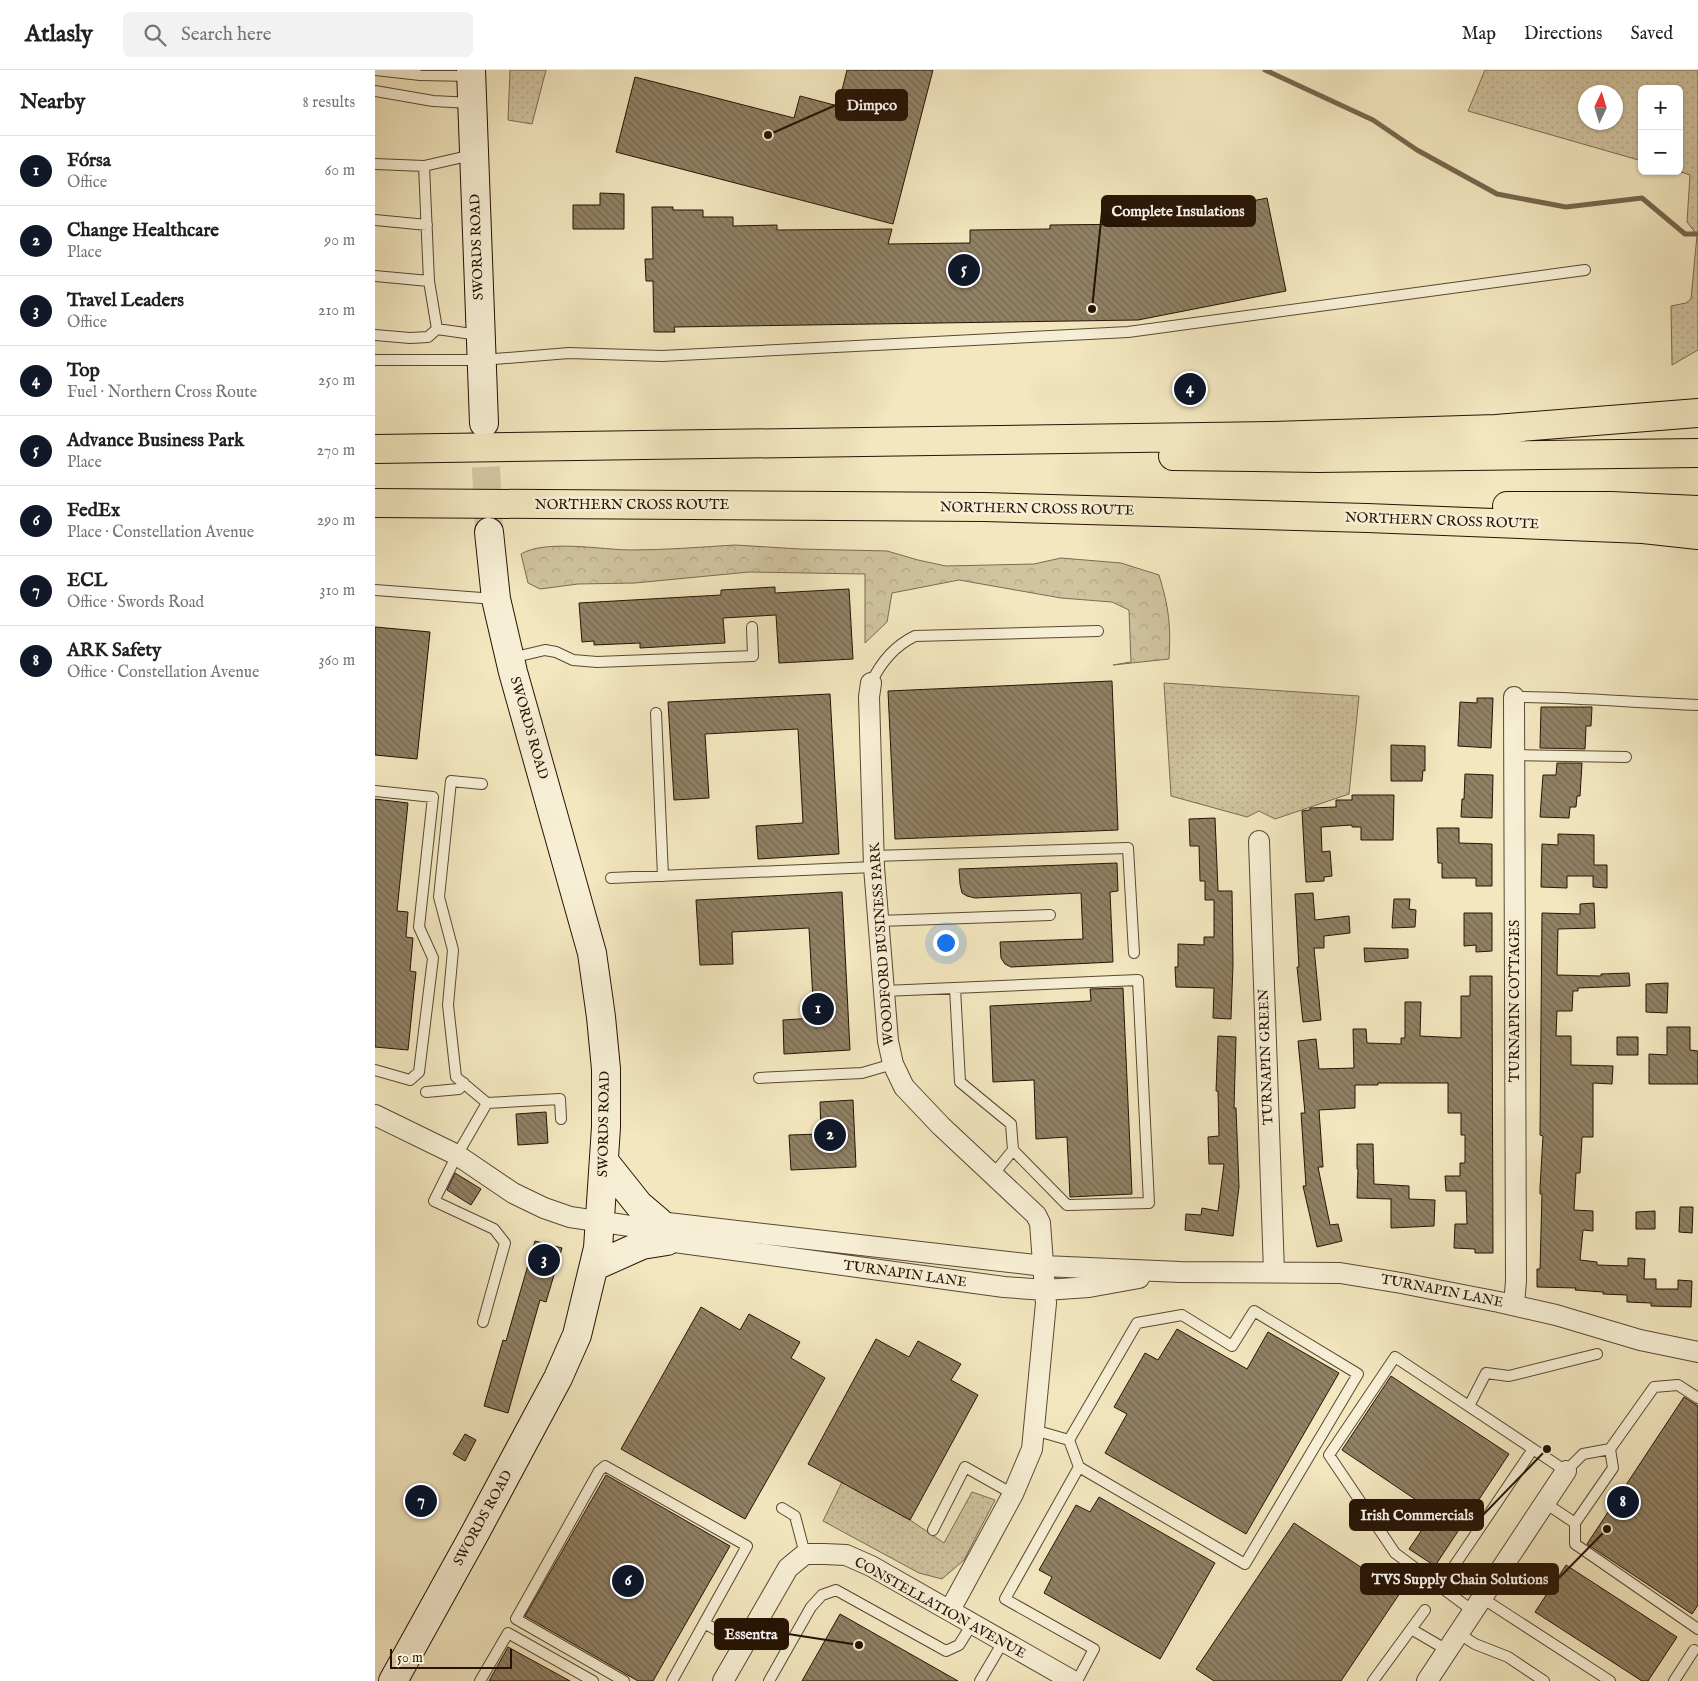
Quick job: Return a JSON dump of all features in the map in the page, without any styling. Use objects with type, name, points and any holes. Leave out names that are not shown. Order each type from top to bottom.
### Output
[{"type":"highway","points":[[375,449],[1282,436],[1496,429],[1692,412]]},
{"type":"highway","points":[[512,448],[1318,458],[1698,453]]},
{"type":"highway","points":[[1611,506],[1698,501]]},
{"type":"highway","name":"NORTHERN CROSS ROUTE","points":[[375,503],[984,507],[1377,518],[1643,529],[1698,535]]},
{"type":"highway","points":[[984,507],[1611,506],[1698,510]]},
{"type":"main road","name":"SWORDS ROAD","points":[[471,73],[484,423]]},
{"type":"main road","name":"SWORDS ROAD","points":[[393,1681],[558,1378],[577,1334],[595,1266],[600,1222],[604,1160],[606,1069],[592,953],[510,659],[496,599],[489,532]]},
{"type":"main road","points":[[595,1266],[641,1245],[653,1230],[639,1205],[604,1160]]},
{"type":"street","name":"WOODFORD BUSINESS PARK","points":[[871,683],[869,697],[874,862],[888,1041],[893,1064],[904,1087],[925,1110],[992,1176],[1035,1214],[1041,1223],[1046,1303],[1032,1449],[1013,1494],[950,1610]]},
{"type":"street","name":"TURNAPIN COTTAGES","points":[[1514,697],[1516,1281],[1514,1305]]},
{"type":"street","name":"TURNAPIN GREEN","points":[[1259,841],[1274,1272]]},
{"type":"street","name":"TURNAPIN LANE","points":[[375,1115],[457,1156],[513,1193],[544,1208],[570,1217],[1004,1287],[1045,1290],[1089,1287],[1180,1272]]},
{"type":"street","name":"TURNAPIN LANE","points":[[653,1230],[1044,1266],[1180,1272],[1341,1273],[1514,1305],[1640,1340],[1698,1352]]},
{"type":"street","points":[[1427,1681],[1566,1471]]},
{"type":"street","points":[[723,1681],[788,1568],[805,1554]]},
{"type":"street","name":"CONSTELLATION AVENUE","points":[[805,1554],[846,1556],[871,1566],[1073,1681]]},
{"type":"lane","points":[[375,70],[471,73]]},
{"type":"lane","points":[[375,91],[433,101],[472,103]]},
{"type":"lane","points":[[375,164],[424,166],[473,154]]},
{"type":"lane","points":[[424,166],[429,282],[437,329]]},
{"type":"lane","points":[[375,220],[427,226]]},
{"type":"lane","points":[[375,360],[481,347],[662,356],[1128,332],[1585,270]]},
{"type":"lane","points":[[375,276],[429,282]]},
{"type":"lane","points":[[437,329],[481,347]]},
{"type":"lane","points":[[375,335],[428,338],[437,329]]},
{"type":"lane","points":[[375,590],[496,599]]},
{"type":"lane","points":[[510,659],[545,650],[556,652],[573,660],[597,662],[753,656],[752,627]]},
{"type":"lane","points":[[871,683],[878,669],[893,650],[915,636],[1098,631]]},
{"type":"lane","points":[[1514,697],[1571,697],[1642,703],[1698,705]]},
{"type":"lane","points":[[656,713],[663,876]]},
{"type":"lane","points":[[1515,755],[1626,757]]},
{"type":"lane","points":[[482,784],[451,781],[439,896],[453,950],[448,1005],[456,1077],[487,1103],[560,1100],[561,1119]]},
{"type":"lane","points":[[375,791],[433,796],[419,927],[433,958],[419,1072],[410,1080],[375,1070]]},
{"type":"lane","points":[[611,878],[1128,848],[1134,953]]},
{"type":"lane","points":[[879,921],[1050,915]]},
{"type":"lane","points":[[884,991],[1138,980],[1149,1203],[1067,1205],[1013,1150],[1011,1124],[960,1082],[955,988]]},
{"type":"lane","points":[[759,1078],[862,1073],[893,1064]]},
{"type":"lane","points":[[426,1092],[459,1089],[464,1083]]},
{"type":"lane","points":[[483,1322],[505,1242],[494,1230],[435,1201],[457,1156],[487,1103]]},
{"type":"lane","points":[[992,1176],[1013,1150]]},
{"type":"lane","points":[[1254,1311],[1358,1374],[1245,1564],[1079,1466],[1069,1440],[1137,1323],[1182,1315],[1232,1346],[1254,1311]]},
{"type":"lane","points":[[1469,1406],[1486,1373],[1509,1376],[1597,1354]]},
{"type":"lane","points":[[1610,1681],[1478,1604],[1440,1587],[1395,1553],[1329,1455],[1395,1357],[1566,1471],[1583,1454],[1609,1449],[1654,1387],[1677,1385],[1698,1398]]},
{"type":"lane","points":[[1034,1430],[1069,1440]]},
{"type":"lane","points":[[1440,1587],[1533,1449]]},
{"type":"lane","points":[[1609,1449],[1613,1468],[1575,1523],[1575,1544],[1698,1629]]},
{"type":"lane","points":[[624,1681],[516,1619],[599,1471],[605,1466],[747,1546],[672,1681]]},
{"type":"lane","points":[[1077,1681],[1095,1650],[1005,1599],[1079,1466]]},
{"type":"lane","points":[[933,1530],[965,1467],[1013,1494]]},
{"type":"lane","points":[[1545,1503],[1575,1523]]},
{"type":"lane","points":[[782,1508],[795,1516],[805,1554]]},
{"type":"lane","points":[[769,1681],[811,1607],[822,1595],[836,1590],[946,1651],[959,1646],[972,1624]]},
{"type":"lane","points":[[1373,1681],[1425,1610]]},
{"type":"lane","points":[[704,1623],[744,1645]]},
{"type":"lane","points":[[1411,1629],[1447,1650]]},
{"type":"lane","points":[[481,1681],[508,1633],[593,1681]]},
{"type":"lane","points":[[1458,1633],[1475,1644],[1508,1657],[1544,1681]]},
{"type":"lane","points":[[981,1681],[1003,1642]]},
{"type":"lane","points":[[1674,1681],[1694,1650]]},
{"type":"green space","points":[[510,70],[546,70],[532,124],[508,120]]},
{"type":"green space","points":[[1485,70],[1698,70],[1698,350],[1672,365],[1671,306],[1686,303],[1691,299],[1697,235],[1687,222],[1690,175],[1683,173],[1683,85],[1638,85],[1638,160],[1468,111]]},
{"type":"green space","points":[[735,545],[887,551],[946,566],[1034,564],[1061,558],[1121,563],[1159,575],[1169,617],[1169,659],[1113,665],[1131,662],[1129,610],[1112,602],[1061,598],[959,580],[892,593],[887,622],[865,643],[865,574],[749,572],[635,583],[578,584],[540,589],[528,583],[521,554],[545,547],[559,546],[632,550]]},
{"type":"green space","points":[[1164,683],[1359,696],[1349,794],[1275,819],[1259,811],[1247,817],[1171,796]]},
{"type":"green space","points":[[842,1482],[910,1520],[944,1543],[972,1492],[995,1500],[964,1560],[942,1579],[919,1573],[823,1521]]},
{"type":"building","points":[[847,70],[933,70],[893,224],[616,152],[635,77],[794,118],[800,96],[838,106]]},
{"type":"building","points":[[600,193],[624,194],[624,229],[573,229],[573,205],[600,205]]},
{"type":"building","points":[[1267,198],[1286,291],[1138,320],[674,327],[675,332],[654,332],[653,281],[646,281],[645,259],[653,259],[652,207],[673,207],[673,210],[703,210],[703,217],[733,217],[733,226],[777,225],[777,230],[892,229],[888,244],[970,243],[970,230],[1050,229],[1050,225],[1137,224]]},
{"type":"building","points":[[775,587],[775,593],[849,589],[853,659],[779,663],[776,615],[723,618],[725,643],[640,648],[640,643],[594,645],[594,641],[582,642],[579,603],[721,595],[721,590]]},
{"type":"building","points":[[375,627],[430,632],[417,759],[375,755]]},
{"type":"building","points":[[1112,681],[1118,830],[895,839],[888,691]]},
{"type":"building","points":[[830,694],[839,854],[758,859],[756,826],[803,823],[798,729],[705,734],[709,798],[674,800],[668,702]]},
{"type":"building","points":[[1477,698],[1493,698],[1491,748],[1458,746],[1460,702],[1477,703]]},
{"type":"building","points":[[1541,707],[1592,707],[1591,726],[1586,726],[1585,749],[1540,748]]},
{"type":"building","points":[[1391,745],[1425,746],[1425,771],[1423,770],[1422,781],[1391,781]]},
{"type":"building","points":[[1557,763],[1582,763],[1580,796],[1577,796],[1576,807],[1570,807],[1569,818],[1540,817],[1543,775],[1556,775]]},
{"type":"building","points":[[1465,774],[1493,775],[1492,818],[1461,817]]},
{"type":"building","points":[[1352,795],[1394,795],[1393,840],[1361,840],[1361,827],[1352,827],[1352,825],[1321,827],[1322,852],[1330,851],[1332,876],[1324,877],[1324,881],[1306,882],[1302,811],[1310,810],[1310,808],[1336,807],[1336,800],[1352,800]]},
{"type":"building","points":[[375,799],[408,803],[397,911],[408,912],[406,937],[413,938],[410,971],[416,972],[408,1050],[375,1047]]},
{"type":"building","points":[[1215,818],[1218,891],[1232,891],[1233,964],[1231,1019],[1213,1018],[1214,988],[1176,987],[1175,967],[1178,967],[1178,944],[1204,945],[1204,937],[1214,937],[1214,900],[1205,900],[1205,881],[1200,881],[1199,846],[1190,846],[1189,819]]},
{"type":"building","points":[[1437,828],[1459,828],[1459,843],[1492,844],[1492,886],[1476,886],[1476,878],[1442,878],[1442,863],[1438,863]]},
{"type":"building","points":[[1558,834],[1594,835],[1594,865],[1607,865],[1607,888],[1593,887],[1593,876],[1567,876],[1567,888],[1541,887],[1542,844],[1558,845]]},
{"type":"building","points":[[1117,863],[1118,891],[1110,892],[1113,962],[1011,967],[1005,964],[1001,958],[1000,942],[1083,939],[1081,893],[975,898],[962,893],[960,884],[959,869]]},
{"type":"building","points":[[842,892],[850,1050],[784,1054],[783,1020],[814,1018],[809,928],[732,932],[733,964],[700,965],[696,900]]},
{"type":"building","points":[[1313,893],[1315,920],[1349,916],[1350,933],[1324,936],[1324,948],[1314,948],[1321,1020],[1303,1022],[1297,967],[1299,967],[1295,894]]},
{"type":"building","points":[[1394,899],[1410,899],[1409,909],[1416,910],[1415,927],[1392,928]]},
{"type":"building","points":[[1594,903],[1595,928],[1558,929],[1557,975],[1601,976],[1601,974],[1629,973],[1630,986],[1578,988],[1578,991],[1573,991],[1572,1011],[1557,1011],[1556,1036],[1571,1036],[1571,1065],[1613,1066],[1612,1084],[1593,1083],[1593,1137],[1582,1137],[1580,1173],[1576,1173],[1574,1210],[1593,1211],[1593,1231],[1583,1230],[1580,1260],[1597,1262],[1597,1265],[1628,1266],[1628,1258],[1645,1259],[1644,1279],[1656,1279],[1656,1289],[1678,1289],[1678,1280],[1692,1281],[1691,1307],[1651,1306],[1651,1303],[1627,1302],[1627,1295],[1603,1294],[1603,1292],[1575,1290],[1576,1288],[1537,1287],[1537,1269],[1540,1269],[1542,1194],[1540,1194],[1540,1188],[1543,1136],[1540,1135],[1542,913],[1580,914],[1580,904]]},
{"type":"building","points":[[1464,913],[1492,913],[1492,951],[1476,952],[1476,945],[1464,946]]},
{"type":"building","points":[[1364,948],[1408,949],[1408,958],[1365,962]]},
{"type":"building","points":[[1470,976],[1492,976],[1493,1253],[1475,1253],[1475,1249],[1454,1248],[1455,1224],[1467,1224],[1466,1191],[1446,1191],[1445,1176],[1460,1176],[1460,1163],[1465,1163],[1465,1135],[1461,1135],[1461,1113],[1448,1113],[1448,1083],[1378,1083],[1378,1085],[1355,1085],[1355,1108],[1319,1110],[1323,1167],[1318,1167],[1330,1225],[1338,1224],[1342,1241],[1317,1247],[1303,1186],[1306,1186],[1301,1113],[1305,1113],[1298,1041],[1316,1039],[1319,1069],[1354,1068],[1353,1029],[1366,1029],[1367,1043],[1401,1044],[1401,1038],[1405,1038],[1405,1002],[1421,1002],[1420,1036],[1461,1038],[1461,996],[1470,996]]},
{"type":"building","points":[[1668,983],[1667,1013],[1646,1012],[1646,984]]},
{"type":"building","points":[[1123,988],[1132,1194],[1070,1197],[1067,1137],[1036,1139],[1034,1080],[993,1082],[990,1006],[1091,1001],[1090,989]]},
{"type":"building","points":[[1667,1027],[1690,1027],[1690,1050],[1698,1051],[1698,1084],[1649,1084],[1649,1054],[1667,1055]]},
{"type":"building","points":[[1218,1036],[1236,1037],[1234,1108],[1236,1108],[1239,1187],[1233,1236],[1185,1230],[1186,1214],[1201,1215],[1202,1208],[1218,1211],[1224,1164],[1209,1164],[1208,1137],[1219,1136],[1218,1091],[1216,1091]]},
{"type":"building","points":[[1617,1037],[1638,1037],[1638,1055],[1617,1055]]},
{"type":"building","points":[[853,1100],[856,1167],[791,1170],[789,1135],[821,1134],[820,1102]]},
{"type":"building","points":[[546,1112],[548,1143],[518,1145],[516,1114]]},
{"type":"building","points":[[1357,1144],[1373,1144],[1374,1184],[1409,1186],[1409,1199],[1435,1200],[1434,1226],[1391,1228],[1391,1199],[1357,1198]]},
{"type":"building","points":[[455,1173],[481,1189],[471,1205],[447,1190]]},
{"type":"building","points":[[1680,1207],[1693,1207],[1692,1233],[1679,1232]]},
{"type":"building","points":[[1655,1211],[1655,1229],[1636,1229],[1636,1212]]},
{"type":"building","points":[[535,1241],[562,1248],[546,1302],[540,1300],[508,1413],[484,1406],[503,1340],[506,1341]]},
{"type":"building","points":[[701,1307],[740,1330],[749,1314],[800,1342],[791,1358],[825,1378],[745,1519],[621,1449]]},
{"type":"building","points":[[1177,1329],[1247,1369],[1268,1332],[1339,1373],[1246,1534],[1105,1453],[1127,1414],[1114,1407],[1145,1353],[1158,1360]]},
{"type":"building","points":[[876,1339],[909,1357],[918,1341],[961,1364],[951,1380],[978,1395],[910,1520],[808,1464]]},
{"type":"building","points":[[1391,1376],[1509,1454],[1435,1566],[1409,1549],[1434,1512],[1342,1450]]},
{"type":"building","points":[[1684,1397],[1698,1406],[1698,1605],[1692,1614],[1587,1544]]},
{"type":"building","points":[[465,1434],[476,1440],[465,1461],[453,1454]]},
{"type":"building","points":[[606,1475],[730,1546],[653,1681],[638,1681],[525,1616]]},
{"type":"building","points":[[1099,1497],[1215,1563],[1160,1659],[1044,1593],[1052,1577],[1039,1570],[1076,1505],[1090,1512]]},
{"type":"building","points":[[1294,1523],[1400,1593],[1341,1681],[1214,1681],[1196,1669]]},
{"type":"building","points":[[1566,1565],[1677,1637],[1648,1681],[1642,1681],[1535,1612]]},
{"type":"building","points":[[840,1614],[958,1681],[802,1681]]},
{"type":"building","points":[[508,1647],[570,1681],[489,1681]]},
{"type":"waterway","points":[[1265,70],[1373,120],[1417,150],[1497,194],[1566,207],[1642,198],[1685,234],[1698,234]]},
{"type":"tunnel","points":[[484,425],[489,532]]},
{"type":"place","name":"Dimpco","points":[[768,135]]},
{"type":"place","name":"Advance Business Park","points":[[964,270]]},
{"type":"place","name":"Complete Insulations","points":[[1092,309]]},
{"type":"place","name":"Top","points":[[1190,389]]},
{"type":"place","name":"Fórsa","points":[[818,1009]]},
{"type":"place","name":"Change Healthcare","points":[[830,1135]]},
{"type":"place","name":"Travel Leaders","points":[[544,1260]]},
{"type":"place","name":"Irish Commercials","points":[[1547,1449]]},
{"type":"place","name":"ECL","points":[[421,1501]]},
{"type":"place","name":"ARK Safety","points":[[1623,1502]]},
{"type":"place","name":"TVS Supply Chain Solutions","points":[[1607,1529]]},
{"type":"place","name":"FedEx","points":[[628,1581]]},
{"type":"place","name":"Essentra","points":[[859,1645]]}]
